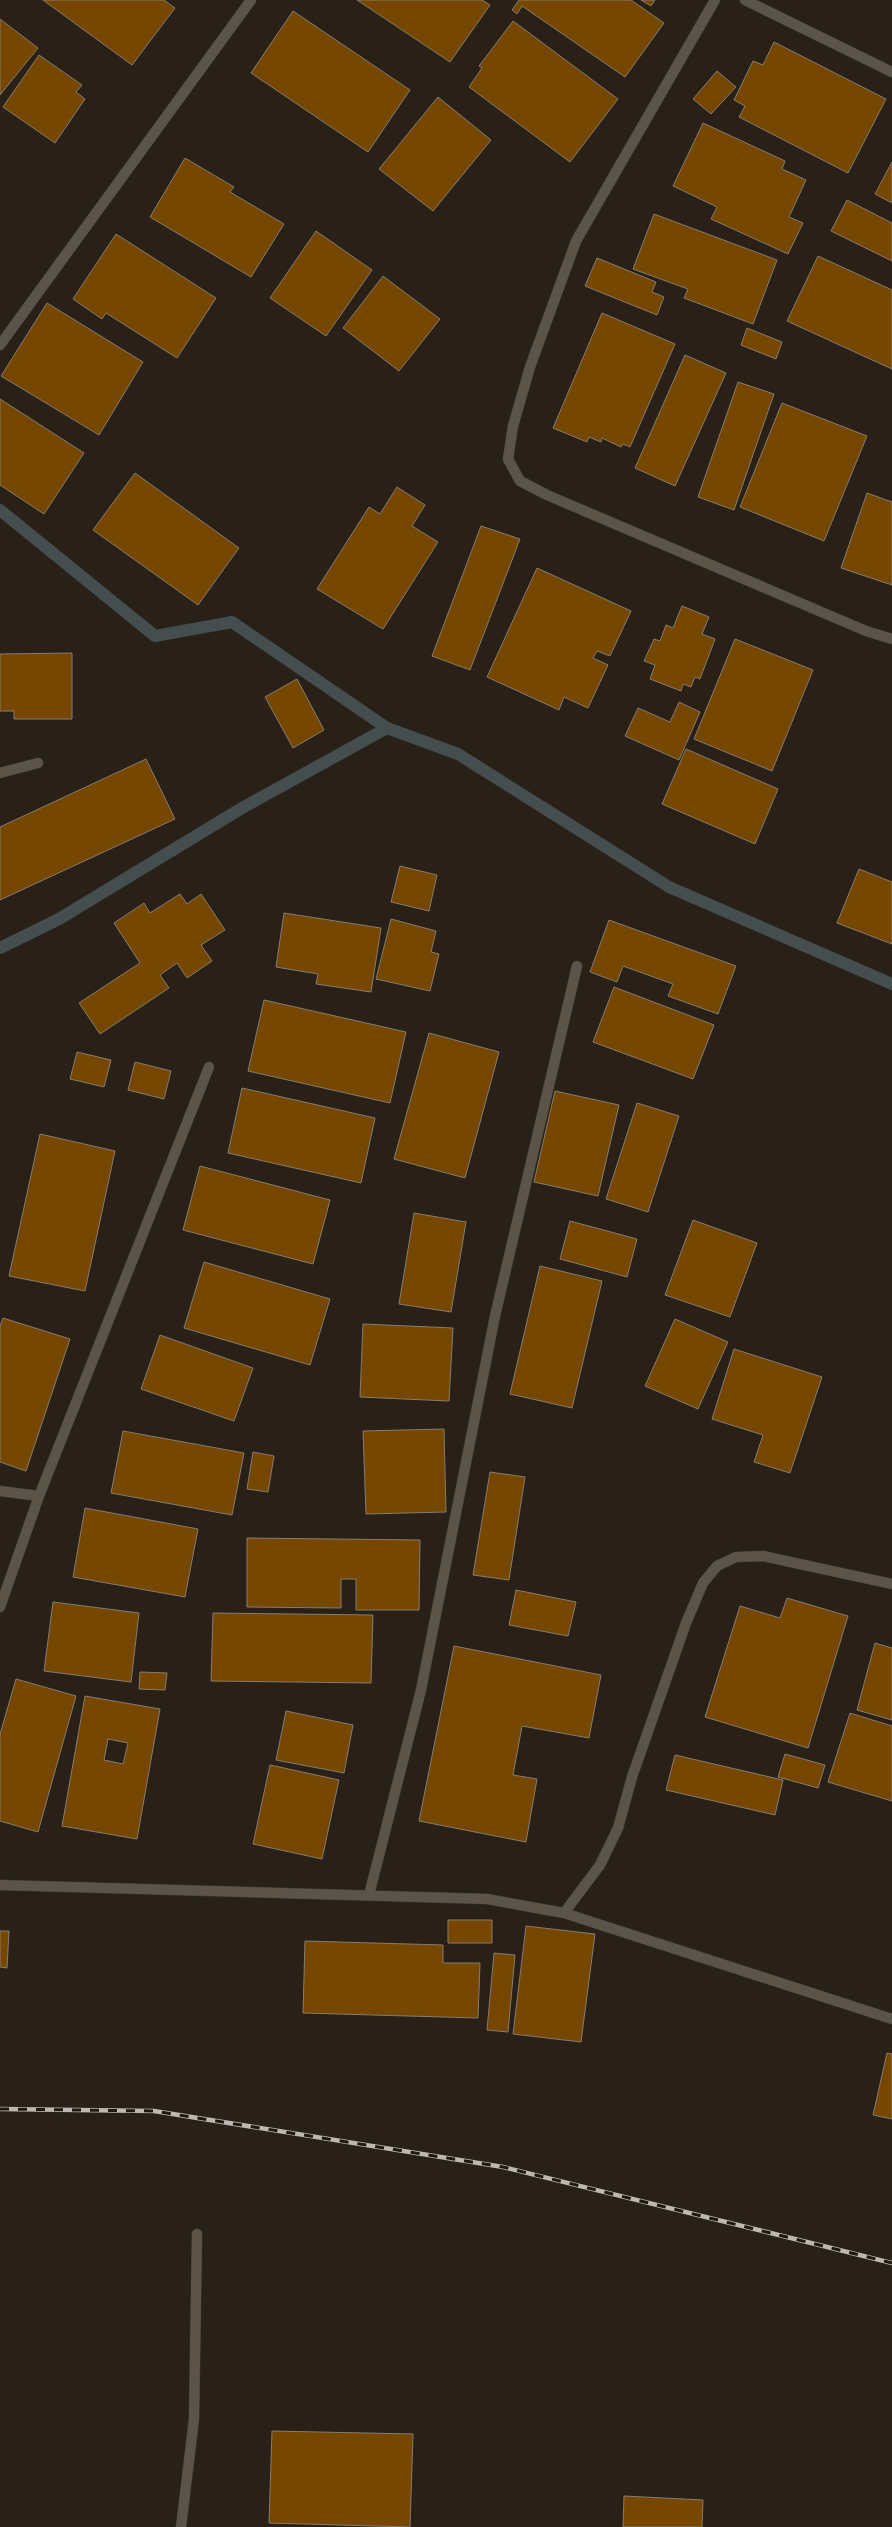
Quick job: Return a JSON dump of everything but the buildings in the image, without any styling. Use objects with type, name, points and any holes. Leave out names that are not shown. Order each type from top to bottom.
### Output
[{"type":"street","points":[[0,345],[252,0]]},
{"type":"street","points":[[715,0],[576,241],[530,367],[513,426],[508,459],[520,481],[547,495],[866,631],[892,639]]},
{"type":"street","points":[[745,0],[892,72]]},
{"type":"street","points":[[0,773],[38,763]]},
{"type":"street","points":[[369,1896],[421,1690],[495,1316],[577,966]]},
{"type":"street","points":[[0,1607],[39,1496],[209,1067]]},
{"type":"street","points":[[0,1490],[39,1496]]},
{"type":"street","points":[[564,1913],[600,1865],[618,1828],[632,1777],[686,1623],[703,1583],[717,1566],[736,1557],[762,1556],[892,1584]]},
{"type":"street","points":[[0,1885],[487,1899],[564,1913],[892,2019]]},
{"type":"street","points":[[181,2527],[194,2419],[197,2234]]},
{"type":"waterway","points":[[0,510],[155,636],[232,622],[387,728],[458,754],[669,887],[892,984]]},
{"type":"waterway","points":[[0,948],[59,919],[242,808],[387,728]]},
{"type":"railway","points":[[0,2109],[154,2111],[503,2167],[892,2263]]}]
